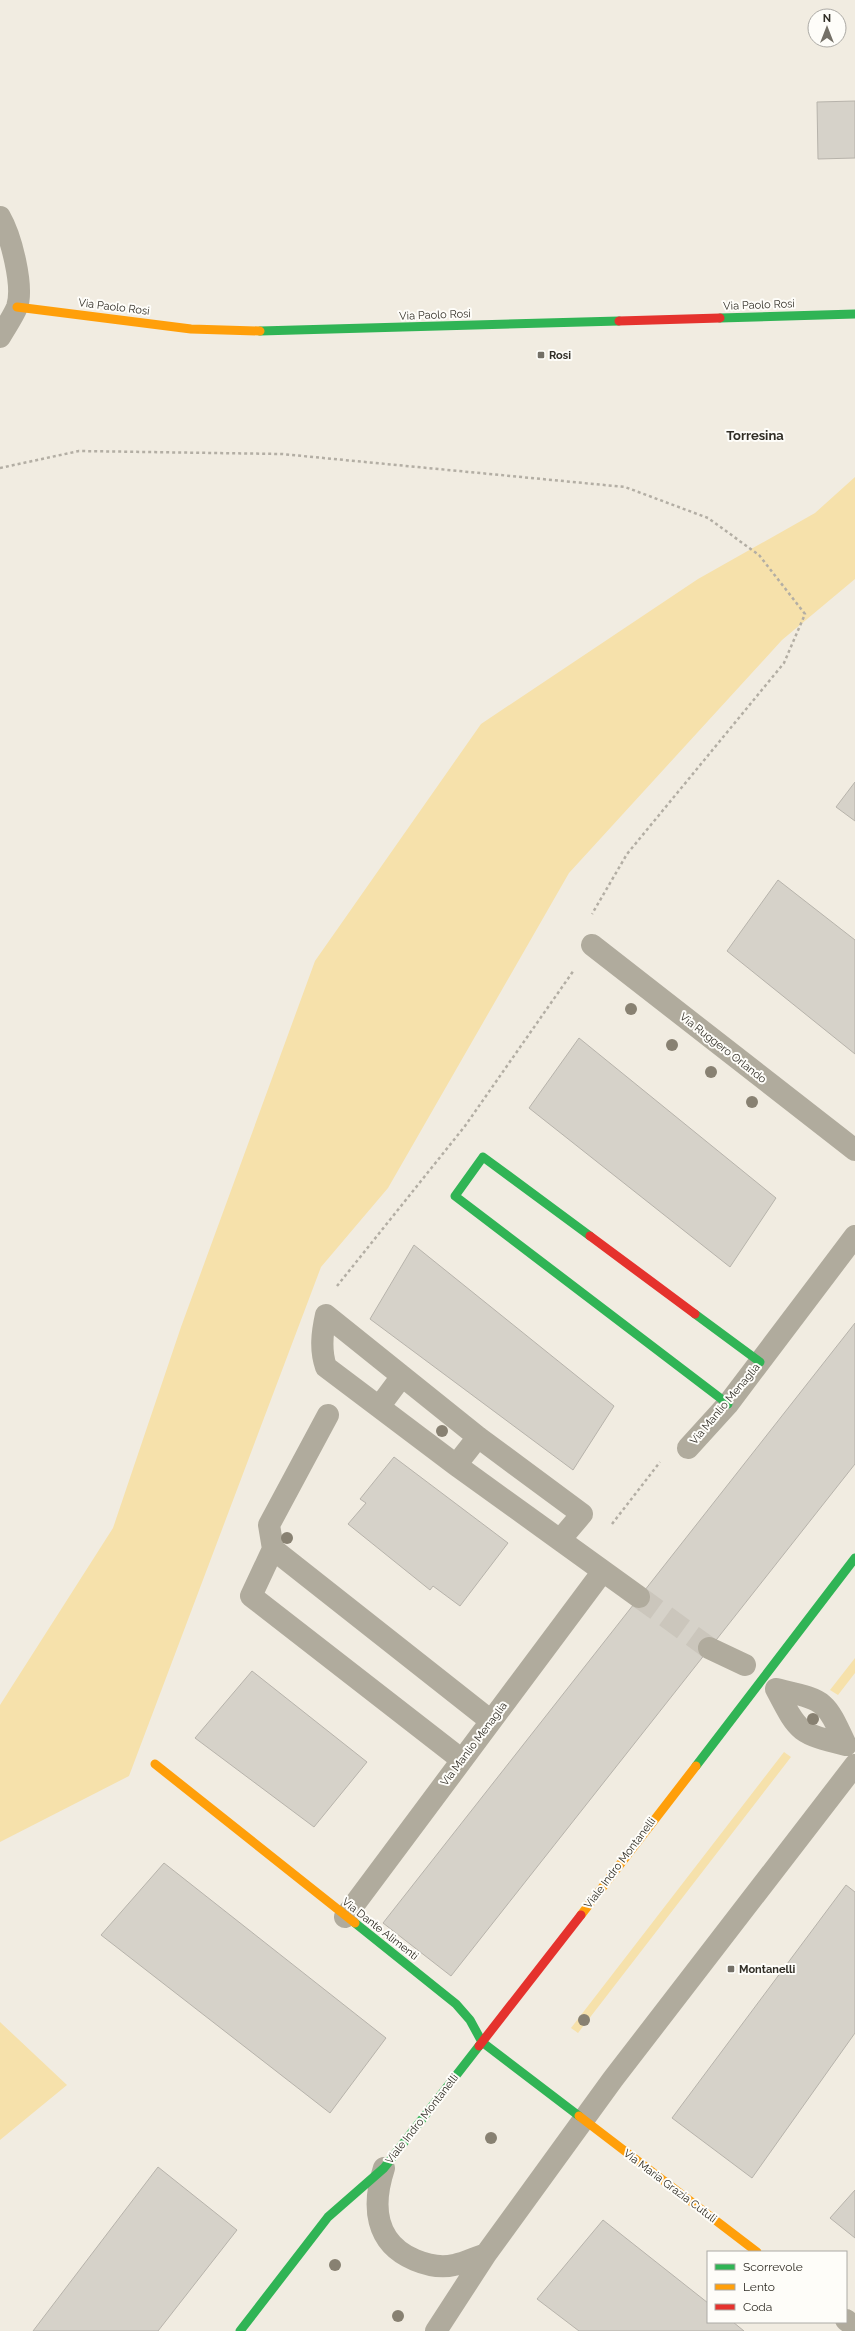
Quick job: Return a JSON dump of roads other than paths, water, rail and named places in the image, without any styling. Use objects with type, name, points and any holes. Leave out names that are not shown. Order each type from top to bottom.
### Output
[{"type":"street","points":[[0,217],[15,262],[20,286],[17,307],[0,337]]},
{"type":"street","name":"Via Paolo Rosi","points":[[17,307],[191,329],[241,332],[855,314]]},
{"type":"street","name":"Via Ruggero Orlando","points":[[592,945],[855,1150]]},
{"type":"street","points":[[728,1404],[455,1196],[483,1157],[760,1362]]},
{"type":"street","name":"Via Manlio Menaglia","points":[[688,1448],[728,1404],[855,1236]]},
{"type":"street","points":[[560,1540],[582,1514],[478,1437],[326,1315],[322,1332],[322,1357],[326,1367],[456,1465],[639,1597]]},
{"type":"street","points":[[379,1407],[402,1376]]},
{"type":"street","points":[[328,1415],[269,1525],[273,1549],[251,1596],[462,1760]]},
{"type":"street","points":[[456,1465],[478,1437]]},
{"type":"street","points":[[273,1549],[491,1721]]},
{"type":"street","name":"Viale Indro Montanelli","points":[[240,2331],[328,2216],[384,2168],[855,1558]]},
{"type":"street","name":"Via Manlio Menaglia","points":[[345,1916],[603,1571]]},
{"type":"street","points":[[709,1648],[745,1665]]},
{"type":"street","name":"Via Dante Alimenti","points":[[155,1764],[456,2004],[470,2020],[482,2042],[584,2119]]},
{"type":"street","points":[[436,2331],[486,2254],[584,2119],[855,1764]]},
{"type":"street","name":"Via Maria Grazia Cutuli","points":[[584,2119],[756,2251]]},
{"type":"street","name":"Viale Indro Montanelli","points":[[384,2168],[378,2187],[378,2213],[386,2236],[399,2252],[425,2264],[438,2266],[454,2265],[486,2254]]},
{"type":"street","points":[[847,2321],[855,2327]]},
{"type":"tunnel","points":[[639,1597],[709,1648]]},
{"type":"place","name":"Rosi","points":[[541,355]]},
{"type":"place","name":"Montanelli","points":[[731,1969]]},
{"type":"district","name":"Torresina","points":[[755,435]]}]
